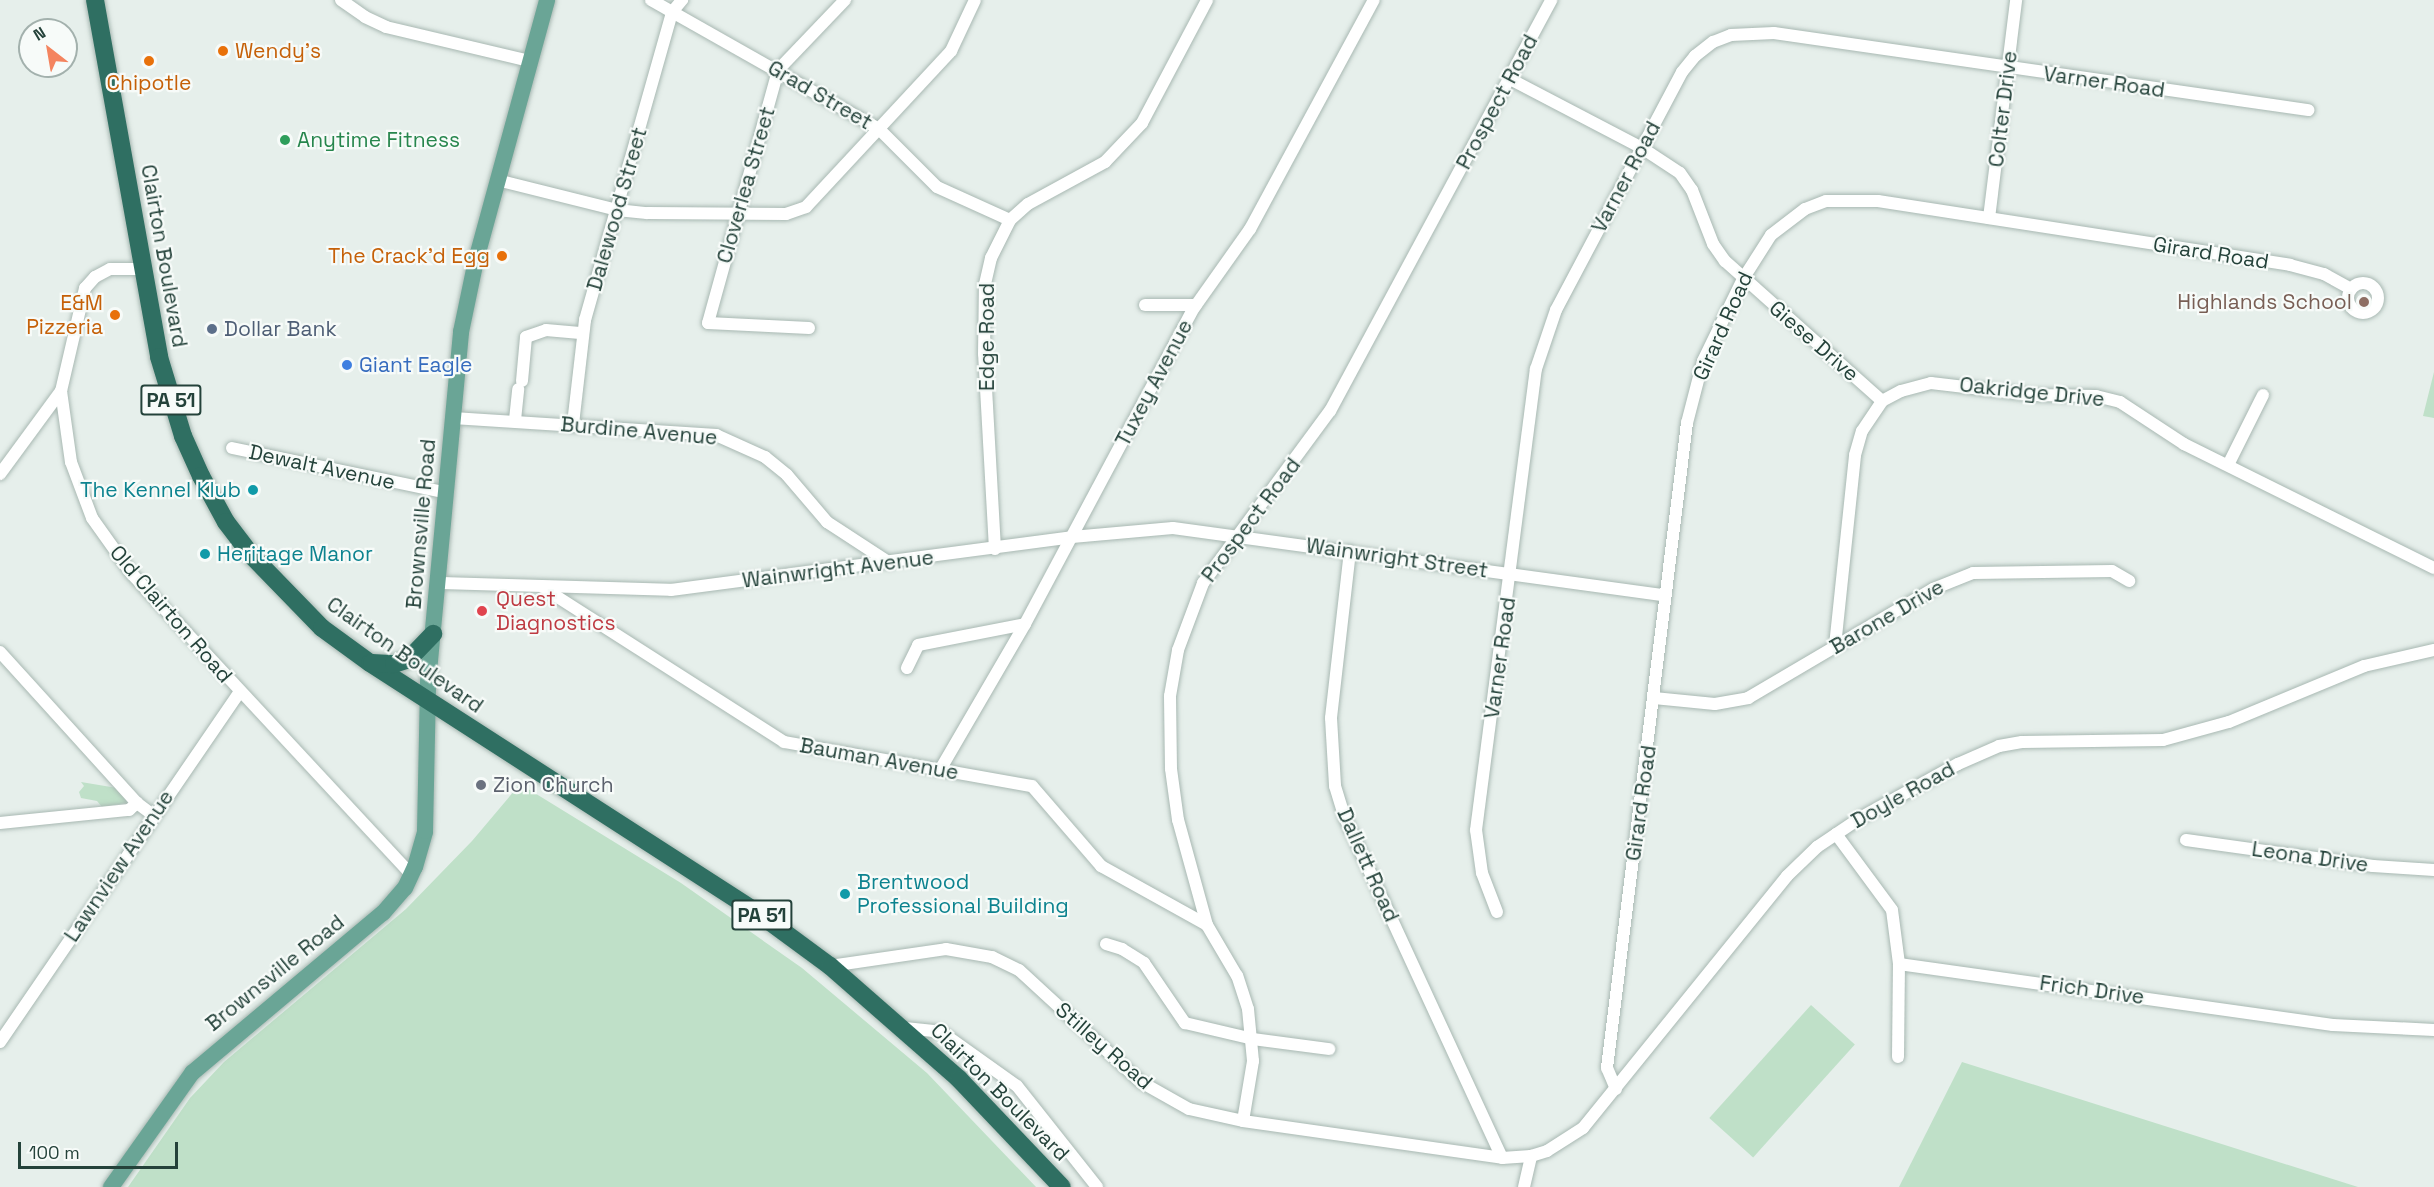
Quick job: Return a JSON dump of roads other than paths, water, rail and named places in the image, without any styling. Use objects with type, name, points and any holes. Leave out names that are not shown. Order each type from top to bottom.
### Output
[{"type":"highway","name":"Clairton Boulevard","points":[[95,0],[159,357],[172,405],[201,476],[226,522],[286,596],[322,628],[370,663],[754,910],[831,966],[905,1029],[1062,1187]]},
{"type":"highway","points":[[370,663],[394,664],[410,659],[433,634]]},
{"type":"main road","name":"Brownsville Road","points":[[111,1187],[192,1073],[383,913],[412,875],[425,831],[426,699],[439,583],[461,332],[497,180],[547,0]]},
{"type":"street","points":[[341,0],[364,17],[386,27],[530,61]]},
{"type":"street","name":"Grad Street","points":[[651,0],[879,129],[938,187],[1011,220]]},
{"type":"street","name":"Dalewood Street","points":[[573,424],[583,333],[672,12],[682,0]]},
{"type":"street","name":"Cloverlea Street","points":[[809,328],[708,323],[778,70],[845,0]]},
{"type":"street","points":[[497,180],[616,210],[786,214],[806,207],[951,51],[975,0]]},
{"type":"street","name":"Edge Road","points":[[995,549],[984,354],[985,284],[991,258],[1011,220],[1049,189],[1089,171],[1120,149],[1142,123],[1207,0]]},
{"type":"street","name":"Tuxey Avenue","points":[[940,770],[1025,624],[1196,305],[1250,229],[1374,0]]},
{"type":"street","name":"Prospect Road","points":[[1242,1120],[1253,1039],[1237,976],[1207,925],[1178,820],[1168,741],[1170,696],[1189,615],[1203,583],[1236,535],[1318,432],[1551,0]]},
{"type":"street","name":"Colter Drive","points":[[1989,218],[2016,0]]},
{"type":"street","name":"Varner Road","points":[[1497,912],[1482,873],[1476,830],[1536,369],[1544,340],[1682,72],[1713,42],[1731,35],[1774,33],[2308,110]]},
{"type":"street","name":"Giese Drive","points":[[1510,79],[1641,148],[1680,173],[1692,190],[1713,244],[1743,279],[1882,401]]},
{"type":"street","name":"Girard Road","points":[[1616,1089],[1608,1068],[1665,595],[1694,390],[1703,361],[1743,279],[1771,235],[1805,209],[1826,201],[1878,201],[2290,265],[2324,274],[2351,289]]},
{"type":"street","name":"Old Clairton Road","points":[[143,269],[110,269],[95,277],[85,288],[61,391],[71,462],[92,518],[132,574],[412,875]]},
{"type":"street","points":[[1145,305],[1196,305]]},
{"type":"street","points":[[515,420],[526,337],[546,330],[583,333]]},
{"type":"street","name":"Oakridge Drive","points":[[1882,401],[1900,391],[1931,383],[2032,395],[2096,396],[2120,402],[2184,444],[2229,463],[2434,568]]},
{"type":"street","points":[[0,474],[61,391]]},
{"type":"street","points":[[2229,463],[2263,395]]},
{"type":"street","points":[[1835,646],[1855,455],[1862,431],[1882,401]]},
{"type":"street","name":"Burdine Avenue","points":[[453,418],[694,431],[741,444],[787,475],[827,522],[890,563]]},
{"type":"street","name":"Dewalt Avenue","points":[[232,448],[447,493]]},
{"type":"street","name":"Wainwright Avenue","points":[[439,583],[544,588],[672,590],[890,563],[1072,537],[1173,528],[1236,535]]},
{"type":"street","name":"Wainwright Street","points":[[1236,535],[1665,595]]},
{"type":"street","name":"Dallett Road","points":[[1350,551],[1331,718],[1335,786],[1345,818],[1502,1158]]},
{"type":"street","name":"Barone Drive","points":[[1654,698],[1733,703],[1748,698],[1934,589],[1973,573],[2112,571],[2128,581]]},
{"type":"street","name":"Bauman Avenue","points":[[544,588],[770,736],[784,742],[1032,786],[1101,866],[1207,925]]},
{"type":"street","points":[[907,668],[918,645],[1025,624]]},
{"type":"street","name":"Doyle Road","points":[[1531,1156],[1547,1151],[1583,1128],[1787,876],[1836,834],[1958,764],[1999,746],[2022,742],[2163,740],[2229,722],[2364,666],[2434,650]]},
{"type":"street","points":[[0,652],[137,803],[153,815]]},
{"type":"street","name":"Lawnview Avenue","points":[[0,1042],[153,815],[240,692]]},
{"type":"street","points":[[0,824],[129,810],[137,803]]},
{"type":"street","points":[[1836,834],[1892,910],[1899,964],[1898,1057]]},
{"type":"street","name":"Leona Drive","points":[[2186,840],[2373,866],[2434,870]]},
{"type":"street","points":[[1106,944],[1122,949],[1144,963],[1185,1023],[1253,1039],[1329,1049]]},
{"type":"street","name":"Stilley Road","points":[[831,966],[946,949],[992,957],[1019,970],[1148,1086],[1189,1109],[1242,1120],[1502,1158],[1531,1156]]},
{"type":"street","name":"Frich Drive","points":[[1899,964],[2333,1025],[2434,1030]]},
{"type":"street","name":"Clairton Boulevard","points":[[905,1029],[941,1032],[1017,1086],[1097,1187]]},
{"type":"street","points":[[1524,1187],[1531,1156]]},
{"type":"place","name":"Wendy's","points":[[223,51]]},
{"type":"place","name":"Chipotle","points":[[149,61]]},
{"type":"place","name":"Anytime Fitness","points":[[285,140]]},
{"type":"place","name":"The Crack'd Egg","points":[[502,256]]},
{"type":"place","name":"Highlands School","points":[[2364,302]]},
{"type":"place","name":"E&M Pizzeria","points":[[115,315]]},
{"type":"place","name":"Dollar Bank","points":[[212,329]]},
{"type":"place","name":"Giant Eagle","points":[[347,365]]},
{"type":"place","name":"The Kennel Klub","points":[[253,490]]},
{"type":"place","name":"Heritage Manor","points":[[205,554]]},
{"type":"place","name":"Quest Diagnostics","points":[[482,611]]},
{"type":"place","name":"Zion Church","points":[[481,785]]},
{"type":"place","name":"Brentwood Professional Building","points":[[845,894]]}]
